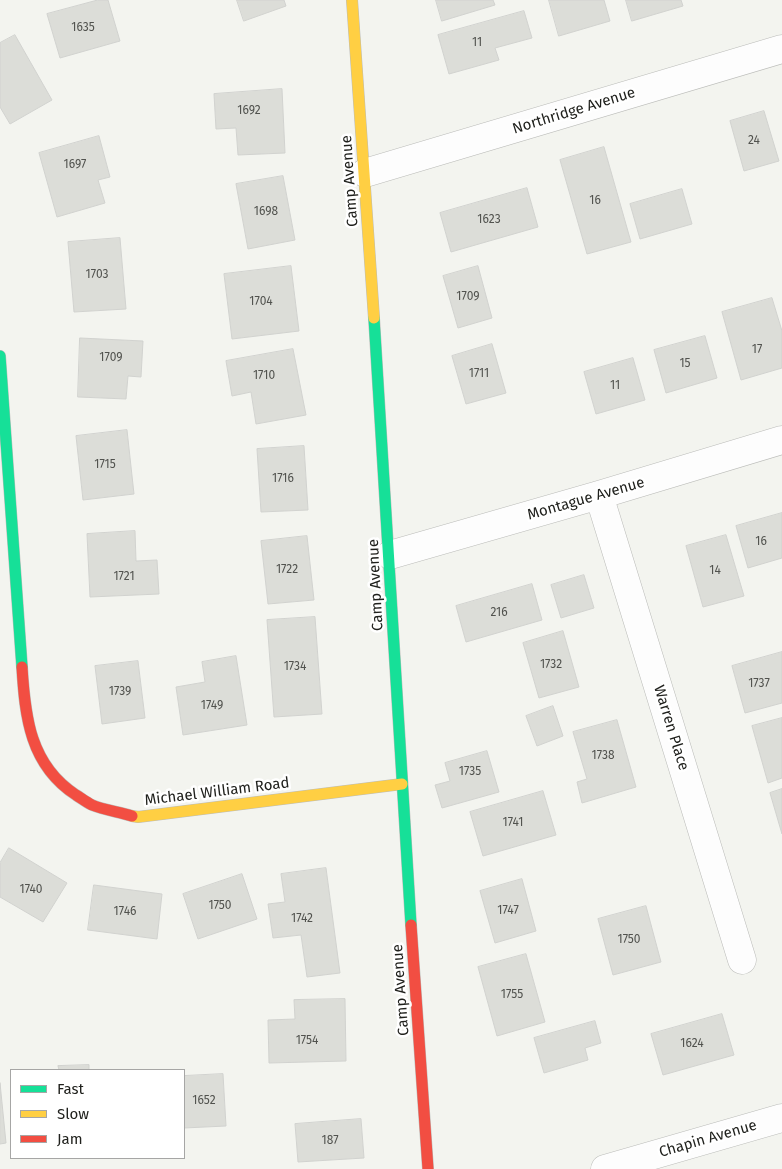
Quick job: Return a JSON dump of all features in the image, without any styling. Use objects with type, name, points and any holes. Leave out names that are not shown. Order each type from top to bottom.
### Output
[{"type":"street","name":"Camp Avenue","points":[[352,0],[390,555],[402,784],[428,1169]]},
{"type":"street","name":"Northridge Avenue","points":[[365,173],[782,49]]},
{"type":"street","name":"Michael William Road","points":[[0,356],[24,698],[34,745],[46,767],[64,787],[92,805],[138,817],[402,784]]},
{"type":"street","name":"Montague Avenue","points":[[390,555],[782,440]]},
{"type":"street","name":"Warren Place","points":[[599,495],[742,960]]},
{"type":"street","name":"Chapin Avenue","points":[[605,1169],[782,1118]]},
{"type":"building","points":[[98,0],[108,0],[120,41],[60,58],[47,14]]},
{"type":"building","points":[[237,0],[284,0],[286,6],[244,21]]},
{"type":"building","points":[[436,0],[493,0],[495,5],[442,21]]},
{"type":"building","points":[[549,0],[604,0],[610,21],[559,36]]},
{"type":"building","points":[[626,0],[681,0],[683,6],[632,21]]},
{"type":"building","points":[[524,11],[532,38],[495,48],[499,60],[449,74],[438,35]]},
{"type":"building","points":[[15,35],[52,100],[10,124],[0,107],[0,43]]},
{"type":"building","points":[[282,89],[285,153],[238,155],[236,128],[216,129],[214,94]]},
{"type":"building","points":[[764,111],[779,161],[744,171],[730,121]]},
{"type":"building","points":[[99,136],[110,177],[98,180],[105,203],[57,217],[39,153]]},
{"type":"building","points":[[604,147],[631,242],[587,254],[560,160]]},
{"type":"building","points":[[283,176],[295,240],[248,249],[236,184]]},
{"type":"building","points":[[527,188],[538,227],[451,252],[440,213]]},
{"type":"building","points":[[682,189],[692,224],[640,239],[630,204]]},
{"type":"building","points":[[120,238],[126,309],[74,312],[68,242]]},
{"type":"building","points":[[291,266],[299,331],[232,339],[224,274]]},
{"type":"building","points":[[478,266],[492,318],[458,328],[443,276]]},
{"type":"building","points":[[772,298],[782,331],[782,368],[741,380],[722,312]]},
{"type":"building","points":[[705,336],[717,378],[666,393],[654,350]]},
{"type":"building","points":[[80,338],[143,341],[141,377],[128,376],[126,399],[78,397]]},
{"type":"building","points":[[492,344],[506,393],[466,404],[452,356]]},
{"type":"building","points":[[293,349],[306,415],[256,424],[251,392],[232,396],[226,361]]},
{"type":"building","points":[[633,358],[645,400],[596,414],[584,372]]},
{"type":"building","points":[[127,430],[134,494],[83,500],[76,436]]},
{"type":"building","points":[[304,446],[308,510],[261,512],[257,449]]},
{"type":"building","points":[[782,513],[782,558],[748,568],[736,526]]},
{"type":"building","points":[[135,531],[136,561],[157,560],[159,594],[90,597],[87,534]]},
{"type":"building","points":[[726,535],[744,596],[703,607],[686,546]]},
{"type":"building","points":[[307,536],[314,600],[268,604],[261,541]]},
{"type":"building","points":[[584,575],[594,608],[561,618],[551,585]]},
{"type":"building","points":[[532,584],[542,620],[466,642],[456,606]]},
{"type":"building","points":[[315,617],[322,714],[274,717],[267,620]]},
{"type":"building","points":[[563,631],[579,687],[539,698],[523,643]]},
{"type":"building","points":[[782,652],[782,703],[745,713],[732,666]]},
{"type":"building","points":[[236,656],[247,725],[183,735],[176,687],[205,682],[202,662]]},
{"type":"building","points":[[138,661],[145,718],[102,724],[95,666]]},
{"type":"building","points":[[553,706],[563,736],[537,746],[526,716]]},
{"type":"building","points":[[782,718],[782,778],[768,783],[752,726]]},
{"type":"building","points":[[617,720],[636,787],[582,803],[577,782],[587,779],[573,732]]},
{"type":"building","points":[[487,751],[499,792],[442,808],[435,785],[450,781],[445,763]]},
{"type":"building","points":[[782,789],[782,834],[770,793]]},
{"type":"building","points":[[543,791],[556,835],[483,856],[470,812]]},
{"type":"building","points":[[9,848],[67,883],[43,922],[0,897],[0,863]]},
{"type":"building","points":[[326,868],[340,973],[307,977],[301,935],[273,938],[268,904],[285,902],[281,874]]},
{"type":"building","points":[[242,874],[257,919],[198,939],[183,894]]},
{"type":"building","points":[[522,879],[536,931],[495,943],[480,891]]},
{"type":"building","points":[[94,885],[162,894],[157,939],[88,930]]},
{"type":"building","points":[[646,906],[661,962],[613,975],[598,919]]},
{"type":"building","points":[[526,954],[545,1022],[497,1036],[478,967]]},
{"type":"building","points":[[345,999],[346,1061],[269,1063],[268,1020],[295,1019],[294,1000]]},
{"type":"building","points":[[722,1014],[734,1055],[663,1075],[651,1034]]},
{"type":"building","points":[[595,1021],[601,1043],[585,1048],[588,1060],[544,1073],[534,1038]]},
{"type":"building","points":[[89,1065],[89,1069],[59,1069],[58,1066]]},
{"type":"building","points":[[223,1074],[226,1126],[185,1128],[185,1076]]},
{"type":"building","points":[[0,1083],[6,1143],[0,1144]]},
{"type":"building","points":[[361,1119],[364,1158],[298,1162],[295,1124]]},
{"type":"traffic: fast","points":[[374,318],[411,925]]},
{"type":"traffic: fast","points":[[0,356],[22,667]]},
{"type":"traffic: slow","points":[[352,0],[374,318]]},
{"type":"traffic: slow","points":[[132,816],[138,817],[402,784]]},
{"type":"traffic: jam","points":[[22,667],[28,722],[39,754],[49,769],[61,783],[90,804],[132,816]]},
{"type":"traffic: jam","points":[[411,925],[428,1169]]}]
